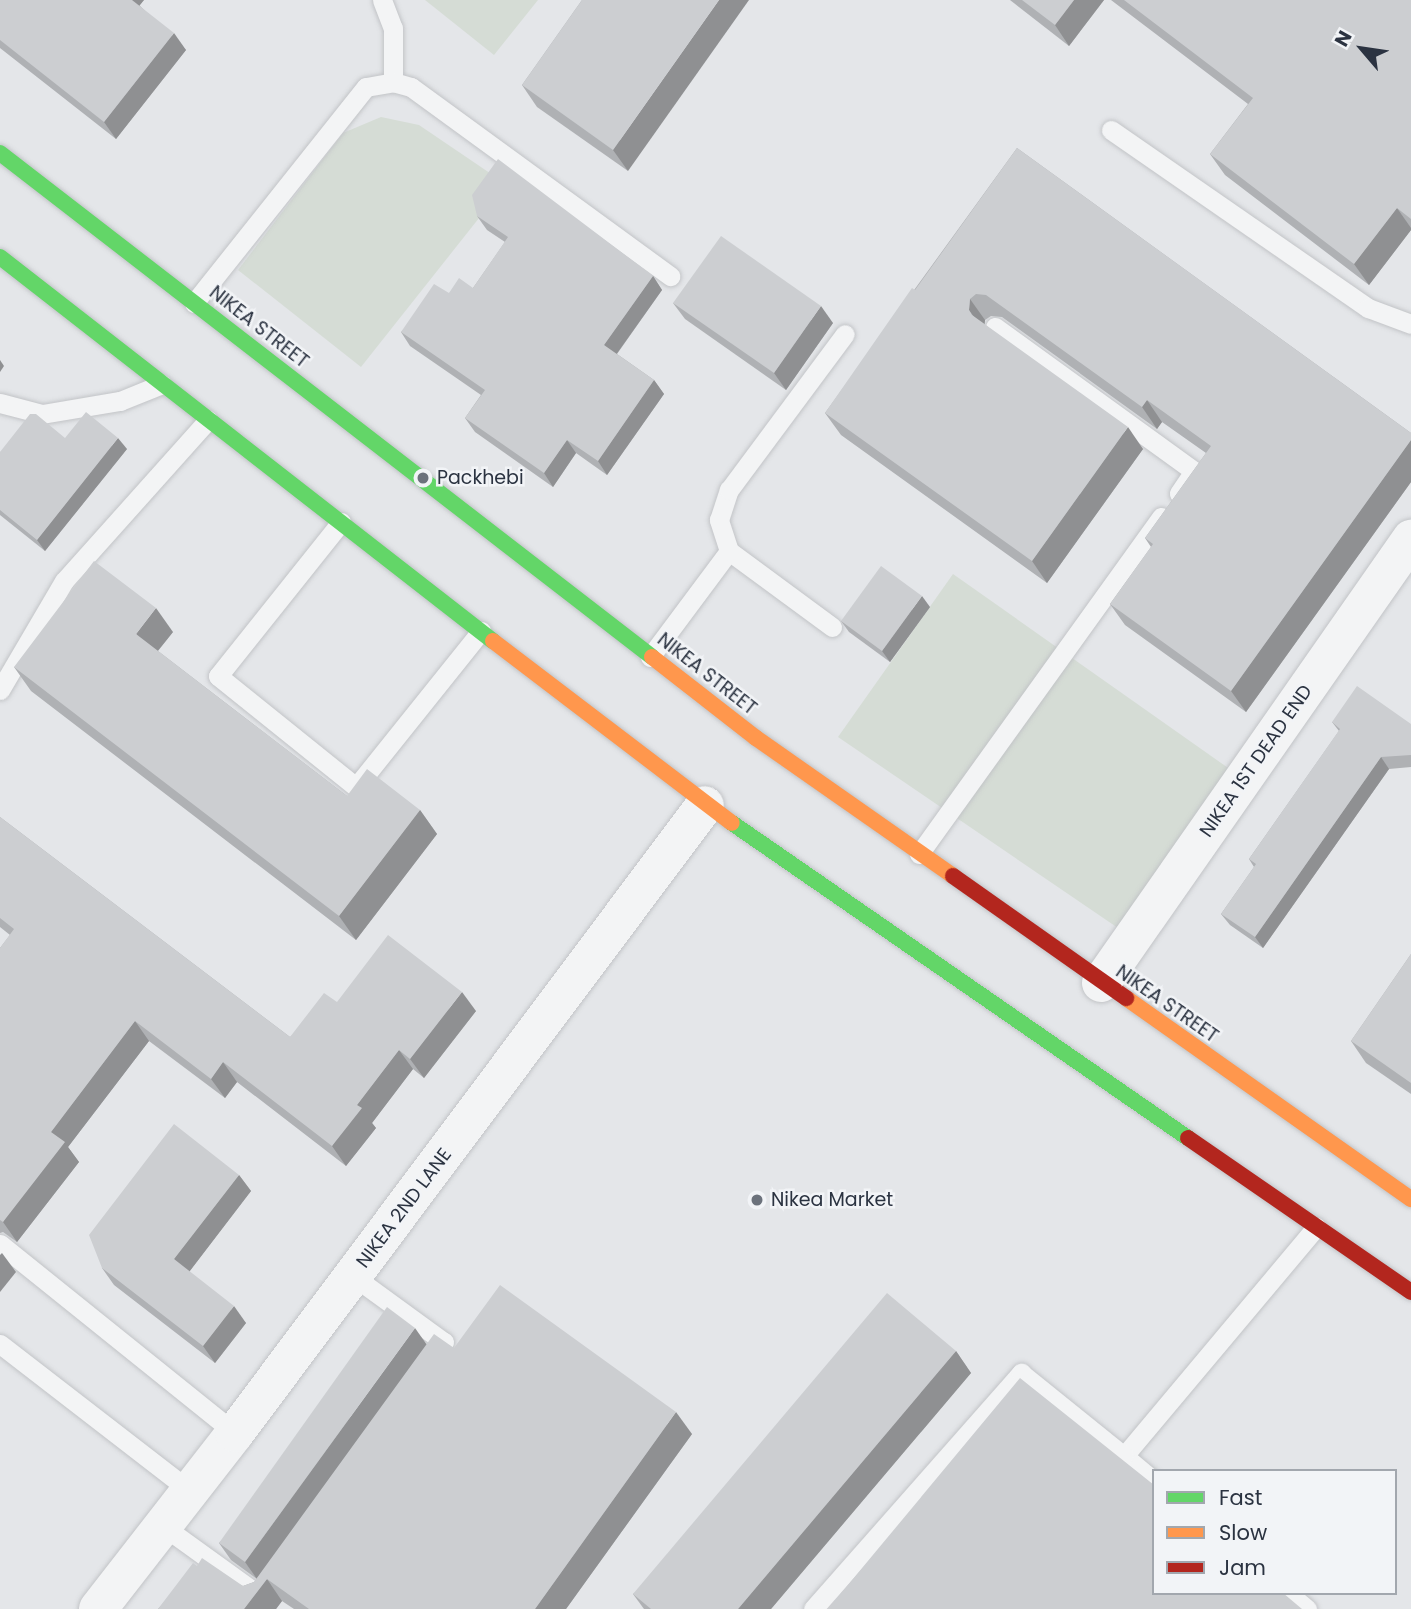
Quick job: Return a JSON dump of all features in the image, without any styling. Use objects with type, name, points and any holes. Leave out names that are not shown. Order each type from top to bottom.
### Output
[{"type":"main road","name":"NIKEA STREET","points":[[0,153],[756,738],[1411,1199]]},
{"type":"main road","points":[[0,257],[705,805],[1411,1292]]},
{"type":"street","name":"NIKEA 1ST DEAD END","points":[[1101,983],[1411,540]]},
{"type":"street","name":"NIKEA 2ND LANE","points":[[98,1609],[235,1433],[705,805]]},
{"type":"lane","points":[[382,0],[393,28],[393,82]]},
{"type":"lane","points":[[194,303],[366,87],[393,82],[411,87],[670,275]]},
{"type":"lane","points":[[1111,130],[1368,308],[1411,324]]},
{"type":"lane","points":[[919,854],[1194,471],[995,327]]},
{"type":"lane","points":[[832,628],[729,551],[719,520],[729,491],[845,334]]},
{"type":"lane","points":[[0,403],[42,414],[120,401],[162,384]]},
{"type":"lane","points":[[0,690],[64,581],[208,420]]},
{"type":"lane","points":[[341,522],[218,676],[356,787],[481,631]]},
{"type":"lane","points":[[650,657],[729,551]]},
{"type":"lane","points":[[1124,1456],[1316,1227]]},
{"type":"lane","points":[[0,1244],[235,1433]]},
{"type":"lane","points":[[353,1276],[444,1342],[428,1364]]},
{"type":"lane","points":[[0,1344],[190,1491]]},
{"type":"lane","points":[[813,1609],[1021,1373],[1152,1479]]},
{"type":"lane","points":[[163,1526],[260,1596],[276,1574]]},
{"type":"lane","points":[[1290,1595],[1307,1609]]},
{"type":"shaded area","points":[[425,0],[538,0],[494,55]]},
{"type":"shaded area","points":[[381,117],[419,125],[506,184],[361,367],[238,270],[343,133]]},
{"type":"shaded area","points":[[953,574],[1231,770],[1118,928],[838,737]]},
{"type":"building","points":[[0,0],[132,0],[174,33],[104,122],[0,40]]},
{"type":"building","points":[[582,0],[719,0],[613,150],[522,85]]},
{"type":"building","points":[[1022,0],[1074,0],[1055,25]]},
{"type":"building","points":[[1124,0],[1411,0],[1411,219],[1397,208],[1354,264],[1210,154],[1253,98]]},
{"type":"building","points":[[1017,148],[1411,433],[1411,440],[1231,691],[1110,604],[1153,544],[1145,538],[1211,446],[1147,400],[1142,407],[986,295],[976,294],[970,299],[969,310],[972,315],[1128,427],[1032,561],[825,413],[912,288],[915,290]]},
{"type":"building","points":[[498,159],[653,276],[604,345],[654,380],[598,461],[567,440],[544,473],[465,418],[485,390],[401,332],[434,284],[449,293],[459,278],[473,288],[508,237],[477,216],[472,195]]},
{"type":"building","points":[[721,236],[821,306],[774,373],[673,303]]},
{"type":"building","points":[[86,412],[118,438],[37,540],[0,510],[0,452],[30,414],[36,414],[65,438]]},
{"type":"building","points":[[94,561],[156,608],[136,634],[347,796],[367,769],[420,810],[339,916],[14,667]]},
{"type":"building","points":[[881,566],[922,596],[882,651],[841,621]]},
{"type":"building","points":[[1357,686],[1411,724],[1411,755],[1381,757],[1255,937],[1221,914],[1256,864],[1249,859],[1340,729],[1332,722]]},
{"type":"building","points":[[0,817],[290,1037],[324,993],[337,1002],[388,935],[462,992],[410,1059],[399,1050],[357,1105],[362,1108],[332,1146],[223,1062],[211,1079],[135,1021],[51,1132],[65,1142],[3,1222],[0,1220],[0,948],[14,929],[0,918]]},
{"type":"building","points":[[1411,954],[1411,1083],[1351,1041]]},
{"type":"building","points":[[174,1124],[239,1175],[174,1259],[234,1306],[203,1346],[102,1268],[89,1235]]},
{"type":"building","points":[[500,1285],[676,1412],[535,1609],[309,1609],[267,1579],[244,1609],[158,1609],[193,1563],[197,1566],[202,1558],[243,1586],[254,1582],[434,1334],[454,1348]]},
{"type":"building","points":[[887,1293],[956,1351],[738,1609],[651,1609],[633,1594]]},
{"type":"building","points":[[387,1307],[415,1328],[245,1562],[219,1543]]},
{"type":"building","points":[[1020,1378],[1152,1483],[1152,1595],[1285,1595],[1302,1609],[828,1609]]},
{"type":"traffic: fast","points":[[0,153],[652,657]]},
{"type":"traffic: fast","points":[[0,257],[493,641]]},
{"type":"traffic: fast","points":[[732,823],[1188,1138]]},
{"type":"traffic: slow","points":[[493,641],[732,823]]},
{"type":"traffic: slow","points":[[652,657],[756,738],[953,876]]},
{"type":"traffic: slow","points":[[1126,998],[1411,1199]]},
{"type":"traffic: jam","points":[[953,876],[1126,998]]},
{"type":"traffic: jam","points":[[1188,1138],[1411,1292]]},
{"type":"place","name":"Packhebi","points":[[423,478]]},
{"type":"place","name":"Nikea Market","points":[[757,1200]]}]
